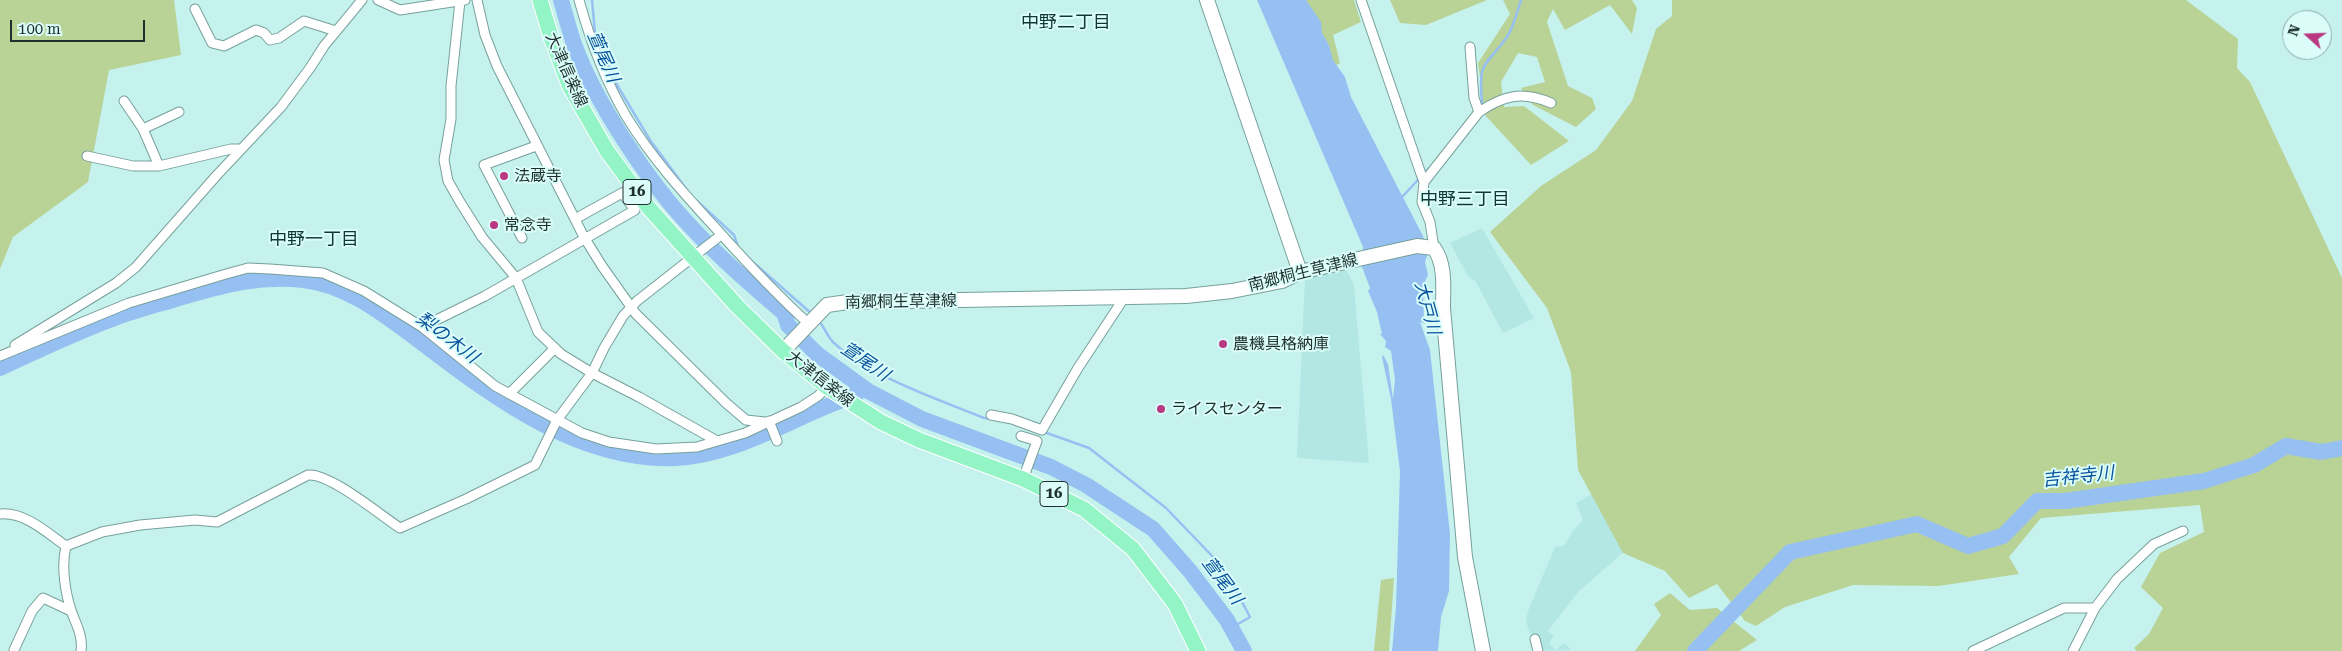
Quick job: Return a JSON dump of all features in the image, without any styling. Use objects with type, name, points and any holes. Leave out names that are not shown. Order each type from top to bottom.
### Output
[{"type":"main road","name":"大津信楽線","points":[[540,0],[551,37],[570,87],[634,199],[696,256],[785,349],[832,391],[881,422],[920,440],[1024,475],[1084,509],[1134,548],[1175,604],[1198,651]]},
{"type":"main road","points":[[1207,0],[1300,272]]},
{"type":"main road","name":"南郷桐生草津線","points":[[785,349],[827,305],[848,302],[1186,296],[1232,291],[1282,280],[1300,272],[1344,262],[1417,246],[1431,247]]},
{"type":"main road","points":[[1431,247],[1440,257],[1442,267],[1444,317],[1465,557],[1483,651]]},
{"type":"street","points":[[0,355],[116,283],[136,267],[240,149],[297,88],[336,31],[362,0]]},
{"type":"street","points":[[378,0],[400,10],[415,4],[463,0],[451,86],[450,119],[444,160],[448,181],[482,237],[516,278],[538,332],[555,348],[592,373],[717,441]]},
{"type":"street","points":[[477,0],[486,35],[497,66],[536,146],[584,237],[631,308],[726,403],[746,420],[769,421]]},
{"type":"street","points":[[579,0],[591,40],[626,115],[682,192],[754,272],[807,324]]},
{"type":"street","points":[[1361,0],[1422,178],[1422,202],[1430,222],[1431,247]]},
{"type":"street","points":[[195,9],[212,43],[224,46],[256,30],[264,33],[270,40],[279,38],[304,21],[336,31]]},
{"type":"street","points":[[1470,47],[1474,98],[1479,112]]},
{"type":"street","points":[[1422,178],[1479,112],[1502,99],[1513,96],[1534,96],[1551,103]]},
{"type":"street","points":[[124,101],[143,130],[159,166]]},
{"type":"street","points":[[143,130],[179,112]]},
{"type":"street","points":[[522,238],[484,165],[536,146]]},
{"type":"street","points":[[87,156],[133,166],[159,166],[231,149],[240,149]]},
{"type":"street","points":[[418,326],[516,278],[584,237],[635,210],[634,199],[622,193],[575,220]]},
{"type":"street","points":[[66,546],[93,535],[140,524],[195,520],[217,522],[299,478],[315,474],[332,481],[400,528],[466,500],[534,465],[556,422],[592,373],[604,348],[631,308],[721,235]]},
{"type":"street","points":[[0,355],[129,303],[248,268],[323,273],[370,294],[418,326],[495,386],[556,422],[582,434],[632,446],[671,449],[697,447],[745,433],[802,407],[818,396],[832,391]]},
{"type":"street","points":[[991,415],[1012,419],[1042,430],[1124,298]]},
{"type":"street","points":[[84,303],[89,318]]},
{"type":"street","points":[[509,394],[555,348]]},
{"type":"street","points":[[769,421],[777,441]]},
{"type":"street","points":[[1021,436],[1037,441],[1024,475]]},
{"type":"street","points":[[0,514],[8,514],[26,519],[66,546]]},
{"type":"street","points":[[2073,651],[2095,608],[2117,579],[2154,544],[2183,531]]},
{"type":"street","points":[[66,546],[63,558],[71,611],[80,632],[81,651]]},
{"type":"street","points":[[14,650],[32,611],[43,598],[71,611]]},
{"type":"street","points":[[1973,651],[2064,608],[2095,608]]},
{"type":"street","points":[[1535,639],[1538,651]]},
{"type":"shaded area","points":[[1257,0],[1306,0],[1321,22],[1322,33],[1329,45],[1333,60],[1345,77],[1351,97],[1423,236],[1428,253],[1425,262],[1428,275],[1423,285],[1424,323],[1420,322],[1430,350],[1450,534],[1449,591],[1441,617],[1438,651],[1392,651],[1396,607],[1400,471],[1391,399],[1382,357],[1383,355],[1388,364],[1393,399],[1395,380],[1391,351],[1385,347],[1386,341],[1380,334],[1374,333],[1382,334],[1377,312],[1368,291],[1370,288],[1362,267],[1363,247]]},
{"type":"shaded area","points":[[1482,228],[1534,318],[1503,333],[1476,282],[1468,276],[1450,243]]},
{"type":"shaded area","points":[[1346,269],[1354,285],[1369,463],[1297,458],[1305,277]]},
{"type":"shaded area","points":[[1595,492],[1626,550],[1578,592],[1548,631],[1554,636],[1549,643],[1555,650],[1565,643],[1571,650],[1535,651],[1526,621],[1528,611],[1555,547],[1564,546],[1573,531],[1583,520],[1576,503]]},
{"type":"green space","points":[[0,0],[174,0],[181,55],[109,70],[88,182],[13,237],[0,269]]},
{"type":"green space","points":[[1301,0],[1354,0],[1361,22],[1333,35],[1340,63],[1331,68]]},
{"type":"green space","points":[[1390,0],[1487,0],[1426,25],[1400,23]]},
{"type":"green space","points":[[1503,0],[1632,0],[1637,8],[1632,34],[1610,5],[1565,30],[1553,9],[1547,22],[1568,86],[1592,98],[1596,109],[1576,127],[1533,105],[1521,88],[1545,82],[1537,57],[1518,53],[1501,82],[1504,107],[1524,106],[1569,141],[1531,165],[1485,115],[1478,63],[1510,14]]},
{"type":"green space","points":[[1672,0],[2186,0],[2238,39],[2237,68],[2250,82],[2342,278],[2342,651],[2137,651],[2134,648],[2149,634],[2163,608],[2141,587],[2160,553],[2204,532],[2200,505],[2041,518],[2009,557],[2019,574],[1938,586],[1853,585],[1785,607],[1756,626],[1745,621],[1717,584],[1689,598],[1665,571],[1623,553],[1578,470],[1571,372],[1547,308],[1490,232],[1541,186],[1596,150],[1632,101],[1656,29],[1672,16]]},
{"type":"green space","points":[[1394,578],[1389,651],[1374,651],[1381,580]]},
{"type":"green space","points":[[1670,593],[1690,610],[1717,608],[1757,640],[1739,651],[1705,651],[1695,642],[1687,651],[1635,651],[1661,615],[1654,604]]},
{"type":"waterway","name":"萱尾川","points":[[561,0],[583,67],[609,116],[641,165],[675,210],[714,251],[784,313],[788,325],[817,354],[868,391],[922,419],[1051,467],[1086,485],[1153,529],[1190,571],[1227,620],[1244,651]]},
{"type":"waterway","points":[[592,0],[595,33],[617,85],[650,140],[690,194]]},
{"type":"waterway","points":[[1482,103],[1482,71],[1509,33],[1521,0]]},
{"type":"waterway","points":[[1402,197],[1429,168]]},
{"type":"waterway","points":[[696,200],[734,235],[738,247]]},
{"type":"waterway","points":[[754,263],[812,314]]},
{"type":"waterway","name":"梨の木川","points":[[0,368],[84,330],[136,311],[225,286],[255,280],[286,279],[303,280],[337,288],[368,304],[481,386],[542,424],[574,439],[607,450],[641,457],[676,458],[700,455],[723,449],[746,442],[856,395]]},
{"type":"waterway","points":[[819,321],[834,343],[849,355],[885,377],[984,418],[998,420]]},
{"type":"waterway","points":[[1044,432],[1089,448],[1166,508],[1216,560],[1231,581],[1250,617],[1238,624],[1233,630]]},
{"type":"waterway","name":"吉祥寺川","points":[[1695,651],[1790,552],[1917,524],[1968,546],[2003,536],[2037,501],[2065,501],[2204,481],[2254,465],[2286,446],[2321,452],[2342,448]]},
{"type":"place","name":"法蔵寺","points":[[504,176]]},
{"type":"place","name":"常念寺","points":[[494,225]]},
{"type":"place","name":"農機具格納庫","points":[[1223,344]]},
{"type":"place","name":"ライスセンター","points":[[1161,409]]},
{"type":"district","name":"中野二丁目","points":[[1066,23]]},
{"type":"district","name":"中野三丁目","points":[[1465,200]]},
{"type":"district","name":"中野一丁目","points":[[314,240]]},
{"type":"water label","name":"大戸川","points":[[1427,308]]}]
